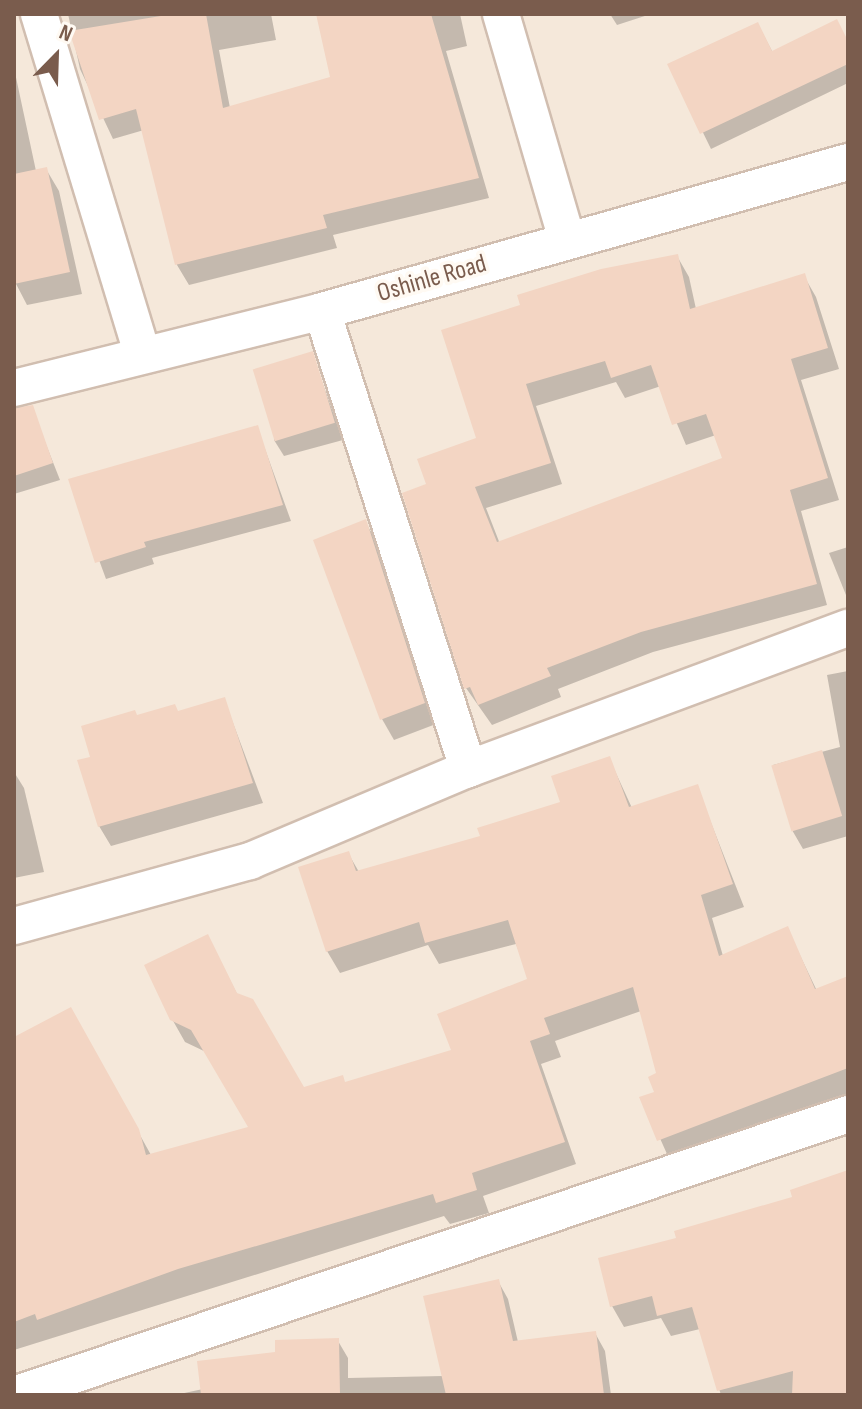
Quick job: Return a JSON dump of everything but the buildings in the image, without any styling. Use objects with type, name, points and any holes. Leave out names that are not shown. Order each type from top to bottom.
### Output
[{"type":"street","points":[[39,14],[142,354]]},
{"type":"street","points":[[501,14],[567,240]]},
{"type":"street","name":"Oshinle Road","points":[[14,388],[322,311],[848,162]]},
{"type":"street","points":[[322,311],[468,769]]},
{"type":"street","points":[[14,926],[250,861],[468,769],[848,628]]},
{"type":"street","points":[[14,1395],[848,1114]]},
{"type":"shaded area","points":[[14,14],[848,14],[848,1395],[14,1395]]}]
